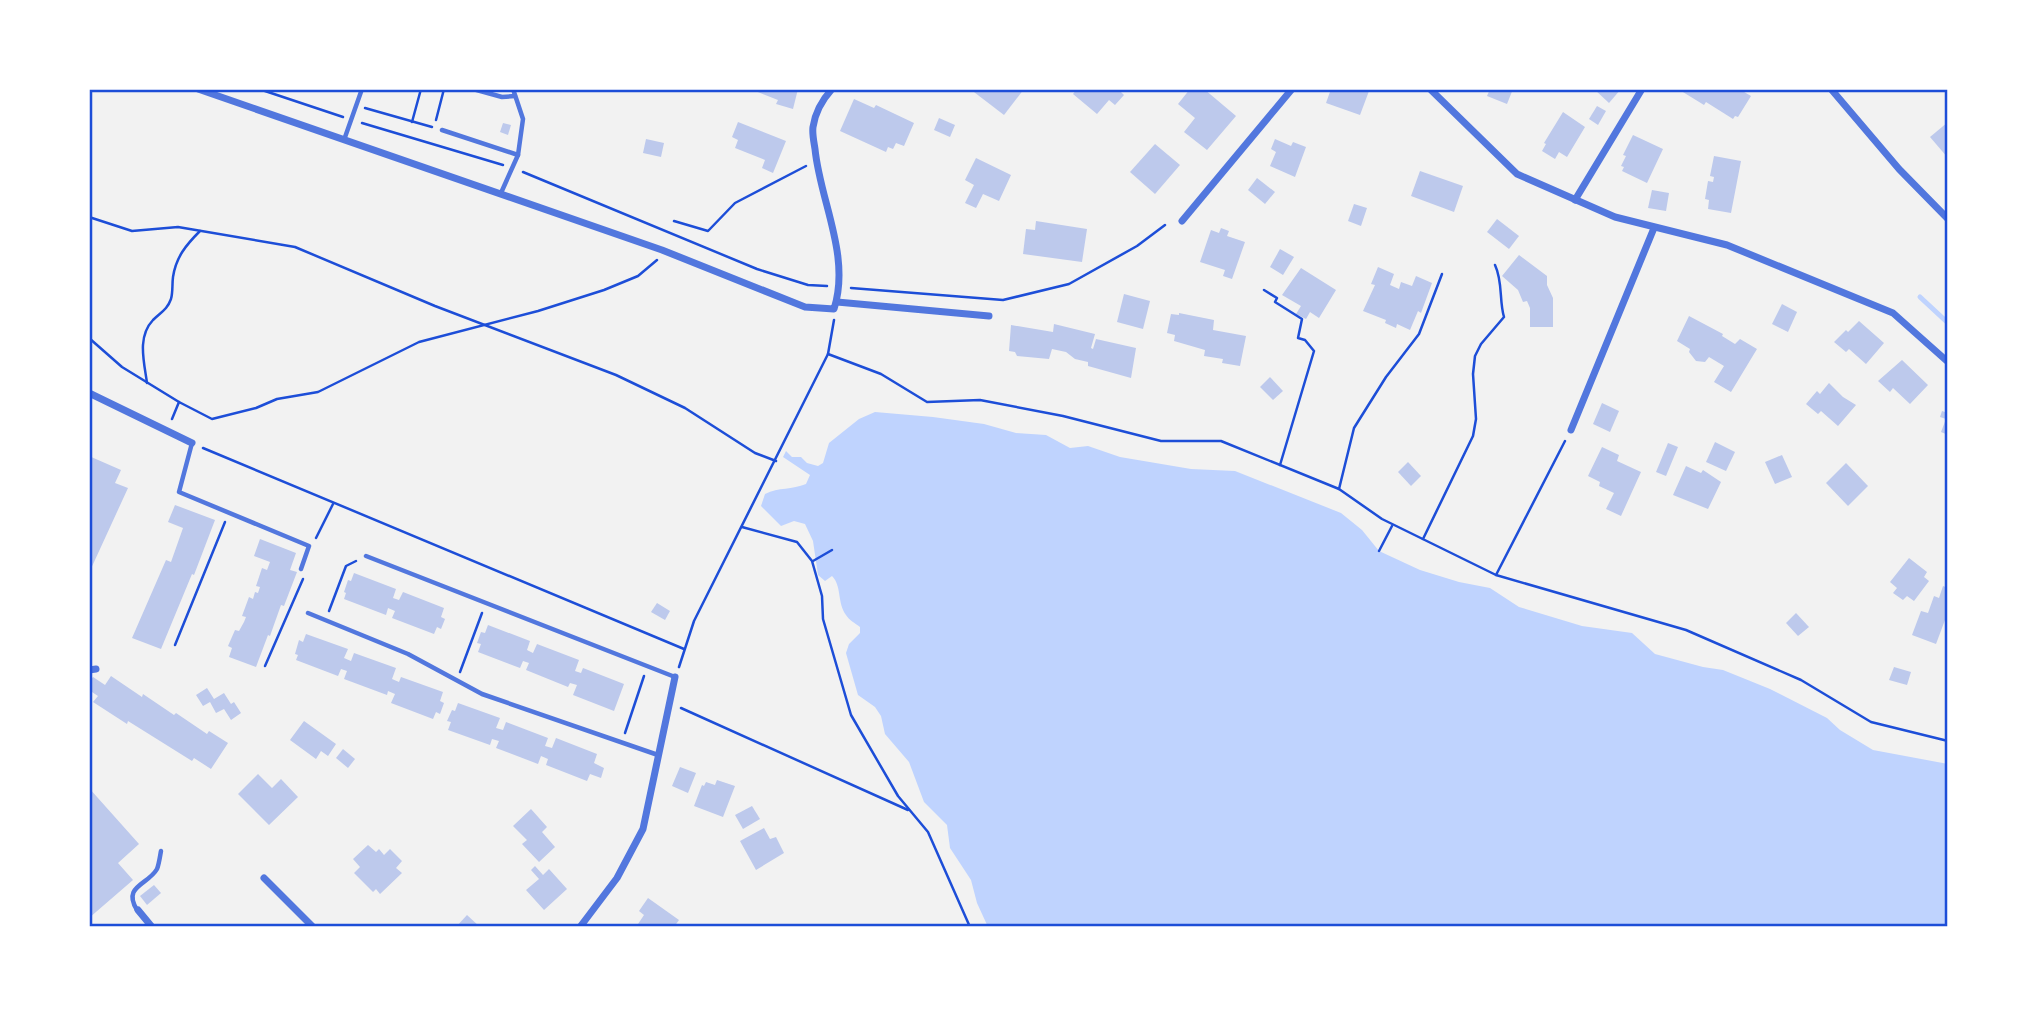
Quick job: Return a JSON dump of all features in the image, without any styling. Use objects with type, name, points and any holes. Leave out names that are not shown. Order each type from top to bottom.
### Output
[{"type":"street","points":[[832,89],[822,100],[813,127],[817,169],[837,248],[836,306]]},
{"type":"street","points":[[1182,221],[1292,89]]},
{"type":"street","points":[[1430,89],[1517,174],[1615,217],[1727,245],[1893,313],[1948,362]]},
{"type":"street","points":[[1575,201],[1642,89]]},
{"type":"street","points":[[1831,89],[1899,169],[1948,219]]},
{"type":"street","points":[[203,90],[662,250],[805,307],[836,306],[989,316]]},
{"type":"street","points":[[1571,430],[1654,228]]},
{"type":"street","points":[[89,393],[192,443]]},
{"type":"street","points":[[580,927],[617,878],[643,829],[676,677]]},
{"type":"street","points":[[264,878],[313,927]]},
{"type":"street","points":[[138,911],[152,927]]},
{"type":"lane","points":[[344,141],[362,89]]},
{"type":"lane","points":[[473,89],[502,97],[515,96]]},
{"type":"lane","points":[[501,193],[518,155],[523,119],[513,89]]},
{"type":"lane","points":[[442,130],[518,155]]},
{"type":"lane","points":[[192,443],[179,492],[309,546],[301,569]]},
{"type":"lane","points":[[366,556],[676,677]]},
{"type":"lane","points":[[308,614],[408,654],[482,694],[658,755]]},
{"type":"lane","points":[[138,911],[132,902],[133,893],[156,870],[161,852]]},
{"type":"path","points":[[259,89],[513,168],[757,269],[808,285],[1003,300],[1069,284],[1137,246],[1165,225]]},
{"type":"path","points":[[412,122],[421,89]]},
{"type":"path","points":[[357,106],[434,127],[444,89]]},
{"type":"path","points":[[674,221],[708,231],[735,203],[805,168],[807,158]]},
{"type":"path","points":[[89,217],[132,231],[178,226],[295,247],[616,375],[685,408],[755,453],[776,461]]},
{"type":"path","points":[[147,383],[142,348],[146,330],[155,317],[166,310],[172,297],[175,266],[180,254],[200,231]]},
{"type":"path","points":[[89,338],[147,383],[212,419],[256,408],[277,399],[318,392],[419,342],[604,290],[638,276],[658,258],[662,250]]},
{"type":"path","points":[[1423,539],[1473,436],[1476,419],[1473,374],[1475,356],[1480,344],[1504,317],[1495,265]]},
{"type":"path","points":[[1339,489],[1354,428],[1386,377],[1419,334],[1442,274]]},
{"type":"path","points":[[1264,290],[1277,298],[1275,302],[1302,318],[1298,338],[1305,340],[1314,351],[1280,465]]},
{"type":"path","points":[[676,677],[694,621],[828,354],[833,337],[836,306]]},
{"type":"path","points":[[828,354],[881,374],[927,402],[980,400],[1063,416],[1161,441],[1221,441],[1339,489],[1393,525],[1496,575],[1686,630],[1801,680],[1871,722],[1948,741]]},
{"type":"path","points":[[171,426],[174,412],[180,402]]},
{"type":"path","points":[[1496,575],[1571,430]]},
{"type":"path","points":[[192,443],[684,649]]},
{"type":"path","points":[[309,546],[315,541],[333,503]]},
{"type":"path","points":[[175,645],[229,513]]},
{"type":"path","points":[[1379,551],[1393,525]]},
{"type":"path","points":[[742,527],[797,542],[812,561],[822,596],[823,619],[851,715],[878,764],[928,831],[970,927]]},
{"type":"path","points":[[812,561],[832,550]]},
{"type":"path","points":[[326,621],[346,566],[366,556]]},
{"type":"path","points":[[265,666],[303,579],[301,569]]},
{"type":"path","points":[[457,681],[486,603]]},
{"type":"path","points":[[622,743],[647,666]]},
{"type":"path","points":[[670,703],[911,811]]},
{"type":"water","points":[[875,412],[984,424],[1016,433],[1046,435],[1070,448],[1088,446],[1120,457],[1191,469],[1235,471],[1341,513],[1362,530],[1379,551],[1420,570],[1490,588],[1519,607],[1582,626],[1632,633],[1655,654],[1723,670],[1770,689],[1827,718],[1840,730],[1873,750],[1948,764],[1948,927],[988,927],[977,903],[971,880],[950,848],[947,825],[924,802],[909,762],[885,734],[881,716],[875,707],[858,695],[846,653],[849,644],[860,633],[860,627],[843,610],[832,576],[825,581],[818,575],[813,541],[805,524],[794,521],[781,526],[761,506],[765,494],[806,484],[810,475],[783,457],[786,451],[792,457],[801,457],[807,463],[818,466],[823,463],[829,443],[859,419]]},
{"type":"building","points":[[750,89],[798,89],[793,109],[776,104],[778,100]]},
{"type":"building","points":[[970,89],[1024,89],[1004,115]]},
{"type":"building","points":[[1077,89],[1118,89],[1124,95],[1115,105],[1109,100],[1097,114],[1073,94]]},
{"type":"building","points":[[1190,89],[1204,89],[1236,116],[1207,150],[1184,132],[1195,118],[1178,104]]},
{"type":"building","points":[[1331,89],[1369,91],[1360,115],[1326,103]]},
{"type":"building","points":[[1490,89],[1513,89],[1507,104],[1487,96]]},
{"type":"building","points":[[1594,89],[1621,89],[1609,103]]},
{"type":"building","points":[[1678,89],[1739,89],[1751,96],[1738,117],[1733,119]]},
{"type":"building","points":[[854,99],[874,108],[876,105],[914,123],[904,146],[896,143],[893,149],[888,147],[886,152],[840,131]]},
{"type":"building","points":[[1597,106],[1606,111],[1598,125],[1589,119]]},
{"type":"building","points":[[1563,112],[1585,127],[1567,157],[1559,152],[1555,159],[1542,151]]},
{"type":"building","points":[[939,118],[955,125],[950,137],[934,130]]},
{"type":"building","points":[[738,122],[786,141],[773,173],[762,168],[765,160],[735,148],[738,140],[732,137]]},
{"type":"building","points":[[1948,122],[1948,158],[1930,137]]},
{"type":"building","points":[[503,123],[511,125],[508,135],[500,132]]},
{"type":"building","points":[[1633,135],[1663,149],[1647,183],[1622,171],[1624,167],[1621,166],[1626,156],[1623,155]]},
{"type":"building","points":[[646,139],[664,143],[661,157],[643,153]]},
{"type":"building","points":[[1275,139],[1291,146],[1293,142],[1306,147],[1295,177],[1270,166],[1276,152],[1271,149]]},
{"type":"building","points":[[1155,144],[1180,165],[1155,194],[1130,172]]},
{"type":"building","points":[[1714,156],[1741,161],[1731,213],[1708,209],[1709,200],[1705,199],[1708,181],[1713,182],[1714,177],[1710,176]]},
{"type":"building","points":[[976,158],[1011,175],[999,201],[983,194],[976,208],[965,203],[974,185],[965,180]]},
{"type":"building","points":[[1420,171],[1463,186],[1454,212],[1411,196]]},
{"type":"building","points":[[1257,178],[1275,192],[1265,204],[1248,190]]},
{"type":"building","points":[[1652,190],[1669,193],[1666,211],[1648,208]]},
{"type":"building","points":[[1354,204],[1367,208],[1361,226],[1348,221]]},
{"type":"building","points":[[1497,219],[1519,236],[1509,249],[1487,232]]},
{"type":"building","points":[[1036,221],[1087,229],[1082,262],[1023,254],[1026,229],[1035,230]]},
{"type":"building","points":[[1221,228],[1229,231],[1227,236],[1245,242],[1232,279],[1223,276],[1225,270],[1200,262],[1211,230],[1219,233]]},
{"type":"building","points":[[1280,249],[1294,257],[1283,275],[1270,267]]},
{"type":"building","points":[[1519,255],[1547,276],[1547,285],[1553,298],[1553,327],[1530,327],[1530,308],[1527,301],[1523,302],[1518,290],[1502,276]]},
{"type":"building","points":[[1378,267],[1394,274],[1390,285],[1399,289],[1401,282],[1412,286],[1416,276],[1432,283],[1421,313],[1418,311],[1410,330],[1397,324],[1396,328],[1385,323],[1386,320],[1363,311],[1375,285],[1371,284]]},
{"type":"building","points":[[1301,268],[1336,290],[1319,318],[1310,312],[1306,319],[1296,314],[1301,306],[1282,295]]},
{"type":"building","points":[[1124,294],[1150,301],[1143,329],[1117,322]]},
{"type":"building","points":[[1782,304],[1797,312],[1788,332],[1772,324]]},
{"type":"building","points":[[1171,314],[1214,320],[1213,330],[1246,336],[1240,366],[1222,363],[1223,359],[1204,356],[1205,350],[1174,341],[1175,335],[1167,333]]},
{"type":"building","points":[[1689,316],[1723,334],[1722,336],[1735,344],[1740,339],[1757,349],[1731,392],[1714,382],[1724,366],[1709,357],[1705,362],[1696,361],[1689,352],[1690,349],[1677,341]]},
{"type":"building","points":[[1859,321],[1884,343],[1866,364],[1849,349],[1846,352],[1834,342]]},
{"type":"building","points":[[1054,324],[1095,334],[1091,348],[1093,349],[1096,339],[1136,348],[1131,378],[1088,366],[1088,362],[1075,359],[1066,352],[1052,349],[1049,359],[1017,356],[1015,352],[1009,351],[1011,325],[1053,332]]},
{"type":"building","points":[[1902,360],[1928,385],[1910,404],[1893,388],[1890,392],[1878,381]]},
{"type":"building","points":[[1270,377],[1283,391],[1273,400],[1260,387]]},
{"type":"building","points":[[1829,383],[1856,405],[1838,426],[1821,411],[1818,414],[1806,404],[1817,391],[1820,394]]},
{"type":"building","points":[[1602,403],[1619,411],[1610,432],[1593,424]]},
{"type":"building","points":[[1942,411],[1948,413],[1948,435],[1941,432],[1946,419],[1940,417]]},
{"type":"building","points":[[1715,442],[1735,452],[1726,471],[1706,462]]},
{"type":"building","points":[[1668,443],[1678,447],[1666,476],[1656,472]]},
{"type":"building","points":[[1602,447],[1619,455],[1617,461],[1641,472],[1621,516],[1606,509],[1614,493],[1599,486],[1600,482],[1588,476]]},
{"type":"building","points":[[1782,455],[1792,477],[1775,484],[1765,462]]},
{"type":"building","points":[[89,456],[121,470],[115,483],[128,488],[89,573]]},
{"type":"building","points":[[1408,462],[1421,476],[1411,486],[1398,472]]},
{"type":"building","points":[[1846,463],[1868,486],[1848,506],[1826,483]]},
{"type":"building","points":[[1686,466],[1701,473],[1703,470],[1721,482],[1708,509],[1673,495]]},
{"type":"building","points":[[175,505],[215,520],[161,649],[132,638],[166,560],[171,562],[183,528],[168,522]]},
{"type":"building","points":[[260,539],[296,553],[290,570],[297,572],[256,667],[229,657],[232,648],[228,646],[235,630],[239,631],[244,622],[246,617],[242,616],[249,597],[253,599],[255,592],[258,593],[260,587],[256,586],[262,568],[267,570],[270,562],[254,556]]},
{"type":"building","points":[[1909,558],[1927,572],[1924,577],[1929,581],[1914,601],[1907,596],[1903,600],[1893,593],[1897,588],[1890,582]]},
{"type":"building","points":[[354,573],[396,589],[393,598],[399,600],[403,592],[444,608],[441,617],[445,619],[441,629],[437,627],[434,634],[392,618],[395,611],[388,608],[386,615],[344,599],[348,580],[351,581]]},
{"type":"building","points":[[1943,586],[1948,588],[1948,621],[1945,620],[1936,644],[1912,635],[1921,611],[1928,613],[1934,596],[1939,598]]},
{"type":"building","points":[[657,603],[670,611],[665,620],[651,612]]},
{"type":"building","points":[[1796,613],[1809,627],[1798,636],[1786,623]]},
{"type":"building","points":[[488,625],[530,641],[527,650],[533,653],[537,644],[579,660],[575,671],[581,673],[583,668],[624,684],[614,711],[573,695],[577,685],[570,683],[568,687],[526,670],[529,663],[523,661],[520,668],[478,652],[481,644],[477,643],[481,632],[485,633]]},
{"type":"building","points":[[306,634],[348,649],[344,658],[351,661],[354,653],[396,668],[392,679],[399,682],[401,677],[443,692],[440,701],[444,703],[440,714],[436,712],[433,719],[391,703],[395,694],[388,691],[387,695],[344,679],[347,671],[341,669],[338,676],[296,660],[299,640],[303,642]]},
{"type":"building","points":[[1894,667],[1911,672],[1907,685],[1889,680]]},
{"type":"building","points":[[111,676],[142,697],[143,694],[174,715],[176,713],[207,734],[209,731],[228,743],[211,769],[194,758],[192,761],[93,702],[98,696],[89,690],[89,682],[93,677],[105,685]]},
{"type":"building","points":[[207,688],[214,699],[224,693],[241,713],[231,720],[224,709],[216,713],[210,702],[203,706],[196,695]]},
{"type":"building","points":[[458,703],[500,718],[496,728],[503,730],[506,722],[548,738],[545,746],[552,748],[556,738],[597,754],[594,763],[604,768],[601,778],[590,774],[587,781],[546,765],[548,759],[541,756],[538,764],[496,748],[499,741],[492,739],[490,745],[448,730],[451,722],[447,721]]},
{"type":"building","points":[[304,721],[336,744],[328,756],[321,751],[316,759],[290,740]]},
{"type":"building","points":[[343,749],[355,759],[348,768],[336,758]]},
{"type":"building","points":[[680,767],[696,773],[688,793],[672,786]]},
{"type":"building","points":[[258,774],[272,788],[281,779],[298,797],[269,825],[238,794]]},
{"type":"building","points":[[717,780],[735,786],[723,817],[694,806],[702,785],[706,782],[715,785]]},
{"type":"building","points":[[89,788],[139,844],[118,863],[133,880],[89,918]]},
{"type":"building","points":[[752,806],[760,819],[743,829],[735,815]]},
{"type":"building","points":[[531,809],[547,827],[542,832],[555,847],[539,862],[522,844],[527,840],[513,826]]},
{"type":"building","points":[[764,828],[770,839],[776,837],[784,853],[756,870],[740,841]]},
{"type":"building","points":[[368,845],[376,852],[379,849],[384,855],[390,849],[402,861],[396,868],[402,873],[380,894],[376,889],[373,892],[354,873],[360,867],[353,859]]},
{"type":"building","points":[[535,866],[543,875],[549,869],[567,889],[544,910],[526,890],[539,879],[531,870]]},
{"type":"building","points":[[154,885],[161,893],[147,905],[140,896]]},
{"type":"building","points":[[648,898],[679,920],[674,927],[636,927],[644,915],[639,911]]},
{"type":"building","points":[[467,915],[480,927],[456,927]]},
{"type":"waterway","points":[[1920,297],[1948,323]]}]
